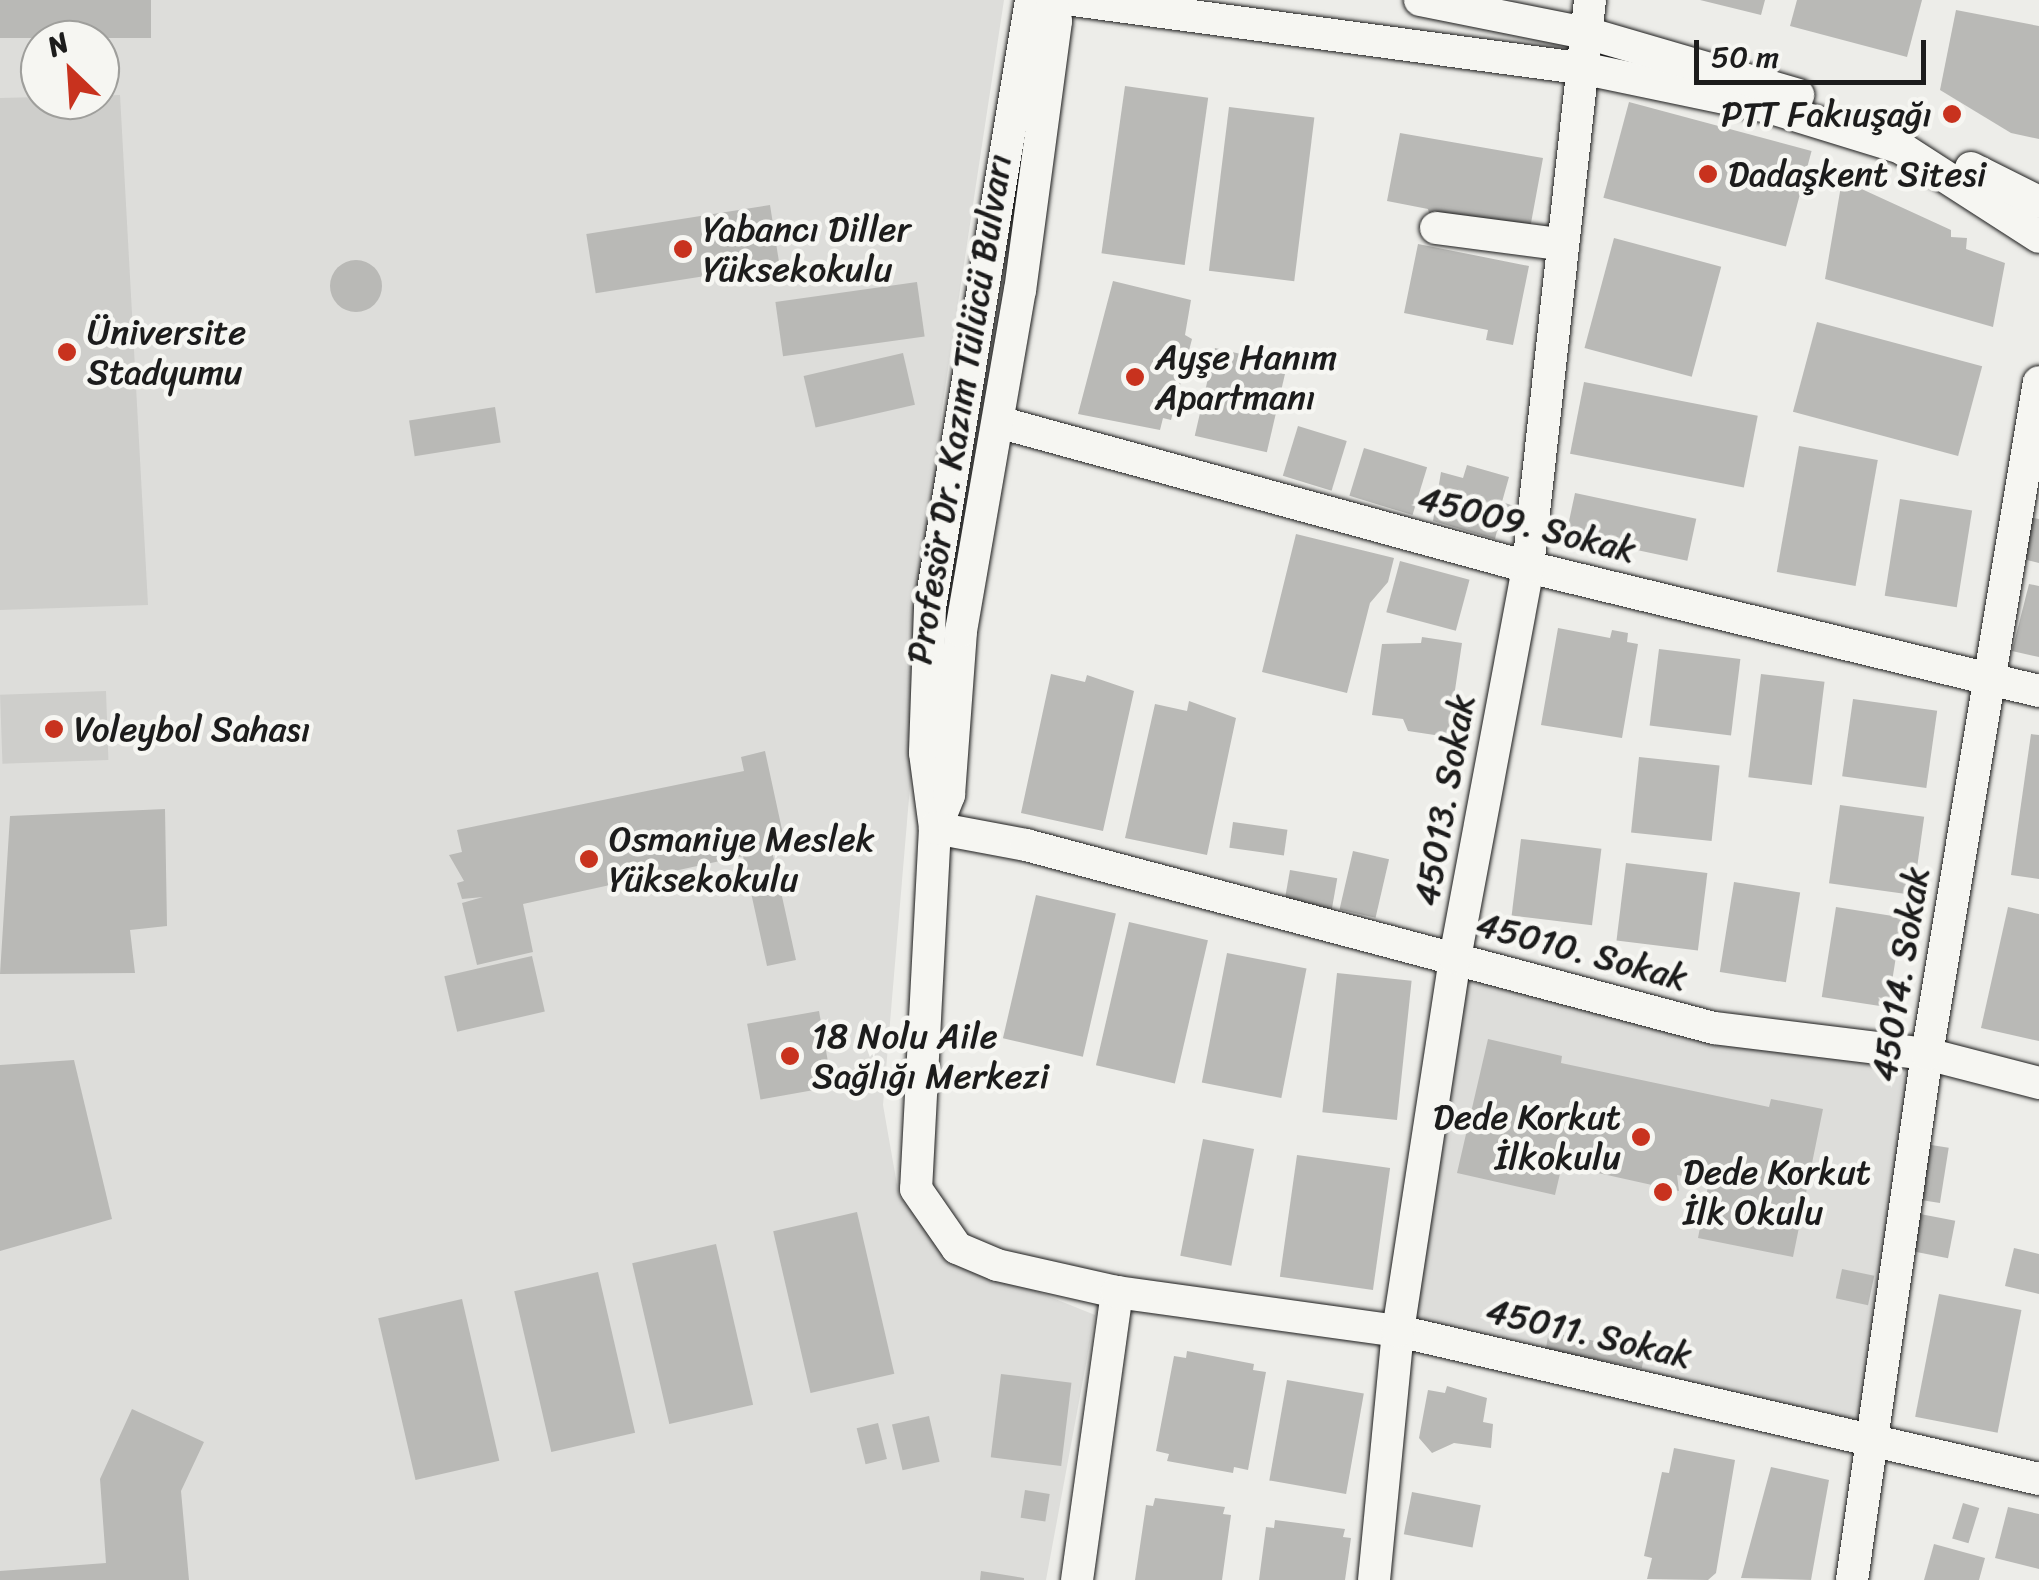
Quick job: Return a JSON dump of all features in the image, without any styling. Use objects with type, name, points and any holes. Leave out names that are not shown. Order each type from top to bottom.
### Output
[{"type":"street","points":[[1072,0],[1586,69],[1768,106],[1901,148],[2039,237]]},
{"type":"street","points":[[1420,0],[1590,34],[1769,84],[1922,141],[2039,202]]},
{"type":"street","name":"45013. Sokak","points":[[1374,1580],[1398,1331],[1456,958],[1528,567],[1559,244],[1586,69],[1590,0]]},
{"type":"street","name":"Profesör Dr. Kazım Tülücü Bulvarı","points":[[935,828],[949,794],[962,631],[998,422],[1056,21],[1037,1]]},
{"type":"street","name":"Profesör Dr. Kazım Tülücü Bulvarı","points":[[1037,1],[930,608],[925,753],[935,828],[916,1189],[958,1248],[997,1265],[1117,1292]]},
{"type":"street","points":[[1436,228],[1559,244]]},
{"type":"street","name":"45014. Sokak","points":[[1852,1580],[1928,1054],[2039,382]]},
{"type":"street","name":"45009. Sokak","points":[[998,422],[1528,567],[2039,691]]},
{"type":"street","name":"45010. Sokak","points":[[935,828],[1026,845],[1714,1028],[1928,1054],[2039,1084]]},
{"type":"street","points":[[1077,1580],[1118,1320],[1117,1292]]},
{"type":"street","name":"45011. Sokak","points":[[1117,1292],[1398,1331],[2039,1479]]},
{"type":"shaded area","points":[[0,0],[1004,0],[942,409],[883,1105],[899,1196],[948,1256],[1095,1315],[1046,1580],[0,1580]]},
{"type":"shaded area","name":"Üniversite Stadyumu","points":[[120,95],[148,605],[0,610],[0,98],[20,98],[20,120],[120,120]]},
{"type":"shaded area","name":"Voleybol Sahası","points":[[106,691],[108,760],[2,764],[0,695]]},
{"type":"shaded area","name":"Dede Korkut İlk Okulu","points":[[1455,958],[1714,1028],[1927,1054],[1871,1438],[1398,1331]]},
{"type":"building","points":[[0,0],[151,0],[151,38],[120,38],[120,20],[20,20],[20,38],[0,38]]},
{"type":"building","points":[[1700,0],[1765,0],[1761,15]]},
{"type":"building","points":[[1797,0],[1922,0],[1907,57],[1790,26]]},
{"type":"building","points":[[1956,10],[2039,26],[2039,139],[2011,133],[1940,90]]},
{"type":"building","points":[[1125,86],[1208,98],[1185,265],[1101,253]]},
{"type":"building","name":"Dadaşkent Sitesi","points":[[1629,102],[1812,151],[1786,247],[1603,198]]},
{"type":"building","points":[[1229,107],[1314,117],[1294,281],[1209,271]]},
{"type":"building","points":[[1400,133],[1543,158],[1529,234],[1430,217],[1428,209],[1387,201]]},
{"type":"building","points":[[1842,180],[1951,230],[1951,237],[1967,238],[1966,249],[2005,263],[1993,327],[1825,279]]},
{"type":"building","name":"Yabancı Diller Yüksekokulu","points":[[770,205],[779,264],[596,293],[586,234]]},
{"type":"building","points":[[1614,238],[1721,267],[1692,377],[1584,348]]},
{"type":"building","points":[[1418,244],[1529,266],[1513,345],[1486,340],[1488,330],[1404,313]]},
{"type":"building","points":[[356,260],[375,267],[382,286],[375,305],[356,312],[337,305],[330,286],[337,267]]},
{"type":"building","name":"Ayşe Hanım Apartmanı","points":[[1113,281],[1191,300],[1185,335],[1192,339],[1171,420],[1163,418],[1160,430],[1078,414]]},
{"type":"building","points":[[917,282],[925,336],[783,356],[775,302]]},
{"type":"building","points":[[1817,322],[1982,366],[1958,456],[1793,412]]},
{"type":"building","points":[[1215,348],[1287,365],[1267,452],[1195,436]]},
{"type":"building","points":[[903,353],[915,405],[816,428],[804,376]]},
{"type":"building","points":[[1584,382],[1758,416],[1744,487],[1570,454]]},
{"type":"building","points":[[495,407],[501,443],[415,456],[409,421]]},
{"type":"building","points":[[1298,426],[1347,441],[1332,491],[1283,476]]},
{"type":"building","points":[[1799,446],[1878,460],[1856,586],[1777,572]]},
{"type":"building","points":[[1364,448],[1427,467],[1412,515],[1349,496]]},
{"type":"building","points":[[1467,465],[1509,477],[1502,502],[1514,506],[1506,534],[1497,531],[1495,539],[1433,521],[1441,472],[1463,478]]},
{"type":"building","points":[[1575,493],[1696,519],[1687,561],[1566,535]]},
{"type":"building","points":[[1900,499],[1972,510],[1957,607],[1885,596]]},
{"type":"building","points":[[2028,517],[2039,519],[2039,563],[2019,558]]},
{"type":"building","points":[[1296,534],[1394,558],[1388,582],[1370,603],[1347,693],[1262,672]]},
{"type":"building","points":[[1400,561],[1470,580],[1456,631],[1386,612]]},
{"type":"building","points":[[2029,584],[2039,586],[2039,657],[2012,651]]},
{"type":"building","points":[[1558,628],[1610,638],[1612,630],[1628,633],[1627,642],[1638,644],[1622,738],[1541,725]]},
{"type":"building","points":[[1422,637],[1462,643],[1448,737],[1408,731],[1403,719],[1372,715],[1382,644],[1421,643]]},
{"type":"building","points":[[1659,649],[1740,659],[1731,735],[1650,725]]},
{"type":"building","points":[[1051,674],[1085,682],[1087,675],[1134,691],[1103,831],[1021,813]]},
{"type":"building","points":[[1761,674],[1825,682],[1812,785],[1748,777]]},
{"type":"building","points":[[1853,699],[1937,711],[1926,788],[1842,776]]},
{"type":"building","points":[[1189,701],[1236,718],[1207,855],[1125,838],[1155,704],[1187,711]]},
{"type":"building","points":[[2031,734],[2039,735],[2039,879],[2011,875]]},
{"type":"building","name":"Osmaniye Meslek Yüksekokulu","points":[[765,751],[786,848],[772,851],[796,960],[767,966],[743,856],[523,904],[533,952],[477,965],[462,903],[483,897],[462,899],[457,883],[464,881],[449,855],[462,852],[457,830],[744,771],[741,757]]},
{"type":"building","points":[[1639,757],[1720,765],[1712,841],[1631,833]]},
{"type":"building","points":[[1840,805],[1924,817],[1913,895],[1829,883]]},
{"type":"building","points":[[165,809],[167,926],[130,930],[135,973],[0,974],[10,816]]},
{"type":"building","points":[[1233,822],[1287,830],[1284,855],[1229,848]]},
{"type":"building","points":[[1521,839],[1601,849],[1592,925],[1512,915]]},
{"type":"building","points":[[1353,851],[1389,859],[1376,918],[1340,909]]},
{"type":"building","points":[[1626,863],[1707,873],[1698,950],[1616,940]]},
{"type":"building","points":[[1290,870],[1337,878],[1332,910],[1284,902]]},
{"type":"building","points":[[1734,882],[1800,892],[1786,982],[1720,972]]},
{"type":"building","points":[[1036,895],[1116,913],[1083,1057],[1003,1038]]},
{"type":"building","points":[[1836,907],[1902,917],[1888,1007],[1822,997]]},
{"type":"building","points":[[2008,907],[2039,914],[2039,1041],[1981,1028]]},
{"type":"building","points":[[1129,922],[1208,940],[1175,1083],[1096,1065]]},
{"type":"building","points":[[1227,953],[1307,968],[1281,1098],[1202,1083]]},
{"type":"building","points":[[532,956],[545,1012],[457,1032],[444,976]]},
{"type":"building","points":[[1337,973],[1412,981],[1397,1120],[1322,1112]]},
{"type":"building","name":"18 Nolu Aile Sağlığı Merkezi","points":[[819,1011],[832,1087],[760,1100],[747,1024]]},
{"type":"building","name":"Dede Korkut İlkokulu","points":[[1488,1039],[1562,1056],[1561,1063],[1769,1107],[1771,1099],[1823,1109],[1793,1257],[1698,1238],[1709,1181],[1677,1175],[1679,1191],[1562,1165],[1555,1195],[1457,1173]]},
{"type":"building","points":[[74,1060],[112,1219],[0,1251],[0,1065]]},
{"type":"building","points":[[1203,1139],[1254,1149],[1231,1266],[1180,1256]]},
{"type":"building","points":[[1925,1144],[1949,1148],[1940,1203],[1916,1199]]},
{"type":"building","points":[[1297,1155],[1390,1168],[1373,1290],[1280,1277]]},
{"type":"building","points":[[857,1212],[894,1374],[811,1393],[773,1231]]},
{"type":"building","points":[[1915,1213],[1955,1221],[1948,1258],[1908,1250]]},
{"type":"building","points":[[716,1244],[753,1405],[669,1424],[632,1263]]},
{"type":"building","points":[[2014,1248],[2039,1254],[2039,1294],[2005,1286]]},
{"type":"building","points":[[1842,1269],[1874,1276],[1868,1305],[1836,1298]]},
{"type":"building","points":[[598,1272],[635,1433],[551,1452],[514,1291]]},
{"type":"building","points":[[1939,1294],[2021,1310],[1998,1433],[1915,1417]]},
{"type":"building","points":[[462,1299],[499,1461],[416,1480],[378,1318]]},
{"type":"building","points":[[1549,1332],[1645,1351],[1642,1368],[1546,1350]]},
{"type":"building","points":[[1187,1351],[1254,1364],[1253,1370],[1266,1372],[1248,1470],[1234,1467],[1233,1473],[1167,1461],[1169,1454],[1156,1451],[1174,1356],[1186,1358]]},
{"type":"building","points":[[1001,1374],[1071,1383],[1061,1466],[991,1457]]},
{"type":"building","points":[[1287,1380],[1364,1394],[1346,1494],[1269,1480]]},
{"type":"building","points":[[1447,1386],[1487,1398],[1483,1422],[1493,1424],[1491,1448],[1454,1443],[1432,1453],[1419,1438],[1428,1390],[1445,1393]]},
{"type":"building","points":[[132,1409],[204,1442],[181,1491],[189,1580],[0,1580],[0,1571],[106,1563],[100,1479]]},
{"type":"building","points":[[929,1416],[940,1462],[903,1470],[892,1425]]},
{"type":"building","points":[[878,1423],[887,1459],[866,1464],[857,1428]]},
{"type":"building","points":[[1674,1448],[1735,1460],[1716,1573],[1708,1580],[1647,1579],[1652,1558],[1644,1556],[1662,1472],[1669,1473]]},
{"type":"building","points":[[1771,1467],[1829,1480],[1811,1580],[1741,1578]]},
{"type":"building","points":[[1025,1490],[1050,1494],[1045,1522],[1021,1518]]},
{"type":"building","points":[[1412,1492],[1481,1505],[1473,1548],[1404,1534]]},
{"type":"building","points":[[1155,1498],[1225,1507],[1223,1514],[1231,1515],[1222,1580],[1135,1580],[1146,1505],[1153,1506]]},
{"type":"building","points":[[1963,1503],[1979,1508],[1968,1543],[1952,1538]]},
{"type":"building","points":[[2008,1507],[2039,1514],[2039,1569],[1995,1558]]},
{"type":"building","points":[[1275,1520],[1345,1529],[1343,1537],[1351,1538],[1345,1580],[1259,1580],[1266,1527],[1274,1528]]},
{"type":"building","points":[[1934,1544],[1985,1558],[1979,1580],[1924,1580]]},
{"type":"building","points":[[981,1571],[1024,1578],[1024,1580],[980,1580]]},
{"type":"place","name":"PTT Fakıuşağı","points":[[1952,114]]},
{"type":"place","name":"Dadaşkent Sitesi","points":[[1708,174]]},
{"type":"place","name":"Yabancı Diller Yüksekokulu","points":[[683,249]]},
{"type":"place","name":"Üniversite Stadyumu","points":[[67,352]]},
{"type":"place","name":"Ayşe Hanım Apartmanı","points":[[1135,377]]},
{"type":"place","name":"Voleybol Sahası","points":[[54,729]]},
{"type":"place","name":"Osmaniye Meslek Yüksekokulu","points":[[589,859]]},
{"type":"place","name":"18 Nolu Aile Sağlığı Merkezi","points":[[790,1056]]},
{"type":"place","name":"Dede Korkut İlkokulu","points":[[1641,1137]]},
{"type":"place","name":"Dede Korkut İlk Okulu","points":[[1663,1192]]}]
